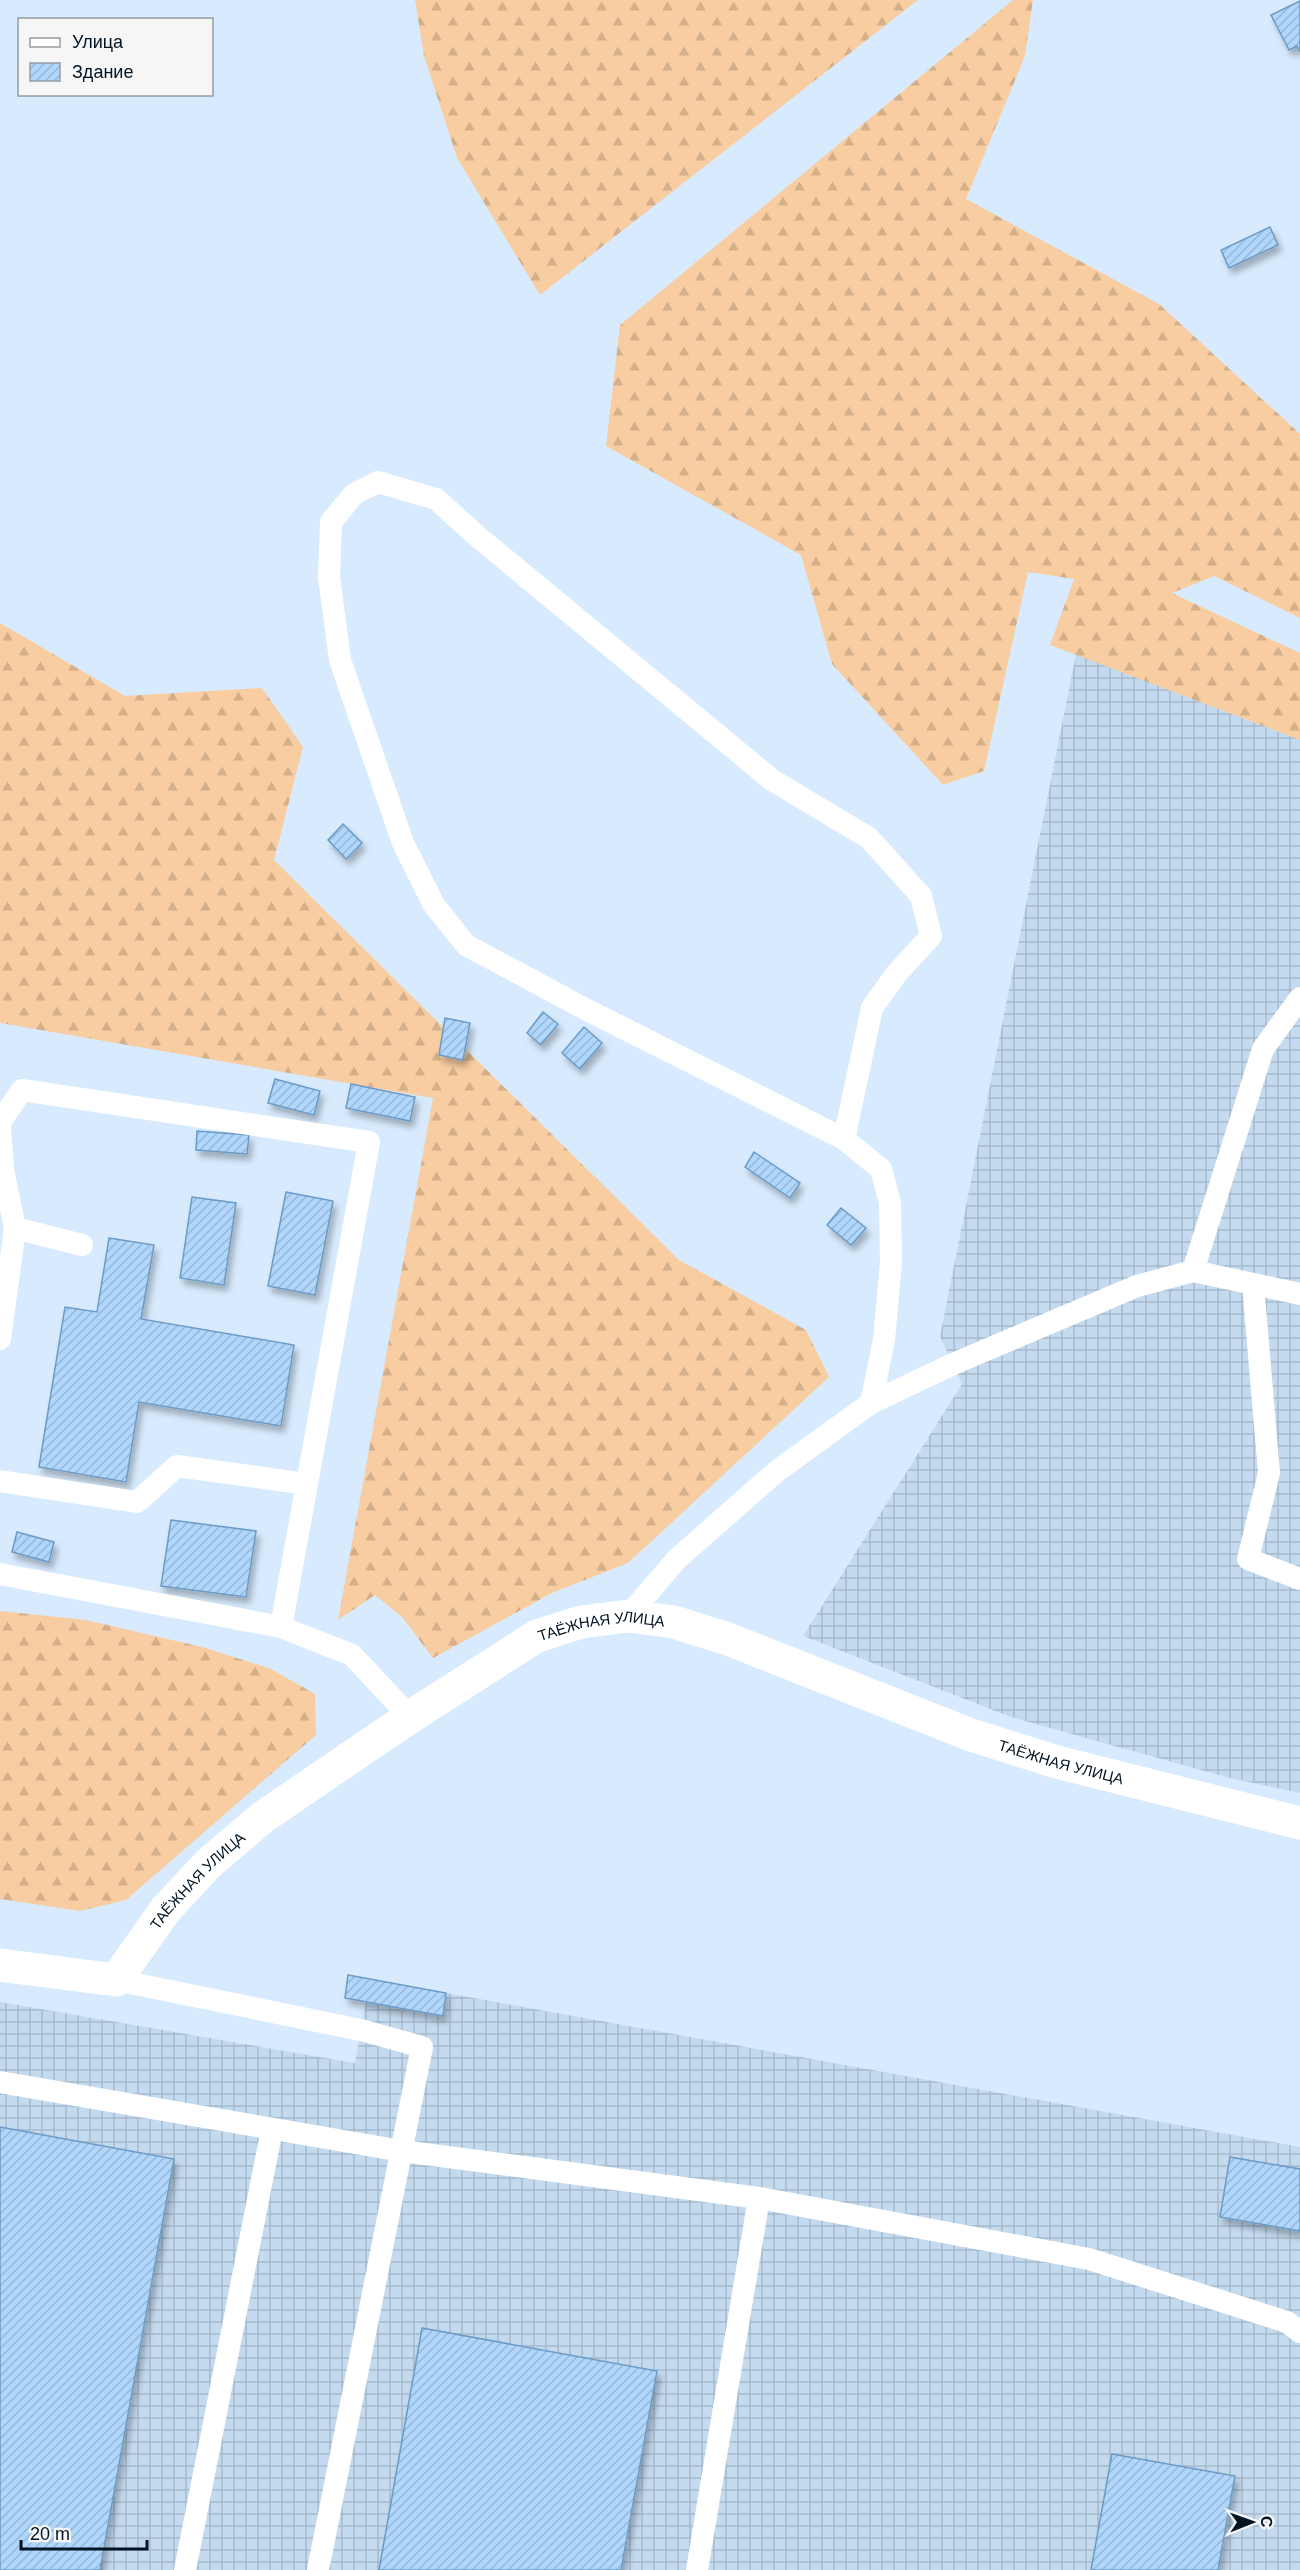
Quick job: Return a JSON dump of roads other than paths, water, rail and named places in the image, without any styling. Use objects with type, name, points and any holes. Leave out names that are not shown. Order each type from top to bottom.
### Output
[{"type":"street","name":"ТАЁЖНАЯ УЛИЦА","points":[[116,1980],[166,1909],[209,1863],[263,1817],[410,1717],[537,1636],[581,1622],[628,1616],[674,1622],[728,1639],[971,1735],[1057,1762],[1300,1823]]},
{"type":"street","points":[[0,1965],[116,1980]]},
{"type":"lane","points":[[844,1139],[872,1008],[897,973],[931,936],[921,896],[869,838],[772,780],[477,536],[436,499],[378,482],[354,494],[330,522],[329,577],[340,660],[403,843],[434,905],[466,945],[587,1010],[844,1139],[881,1169],[890,1203],[891,1262],[884,1340],[871,1403]]},
{"type":"lane","points":[[1193,1271],[1263,1049],[1300,998]]},
{"type":"lane","points":[[0,1339],[15,1227],[3,1170],[0,1124],[22,1090],[369,1142],[281,1627]]},
{"type":"lane","points":[[15,1227],[82,1245]]},
{"type":"lane","points":[[628,1616],[677,1559],[777,1471],[871,1403],[953,1364],[1137,1286],[1193,1271],[1300,1294]]},
{"type":"lane","points":[[1253,1284],[1269,1473],[1248,1558],[1300,1579]]},
{"type":"lane","points":[[0,1481],[137,1502],[177,1466],[307,1484]]},
{"type":"lane","points":[[0,1574],[281,1627],[352,1655],[410,1717]]},
{"type":"lane","points":[[116,1980],[361,2030],[422,2047],[318,2570]]},
{"type":"lane","points":[[0,2082],[402,2151],[759,2198],[1089,2259],[1287,2322],[1300,2332]]},
{"type":"lane","points":[[185,2570],[272,2129]]},
{"type":"lane","points":[[697,2570],[759,2198]]}]
